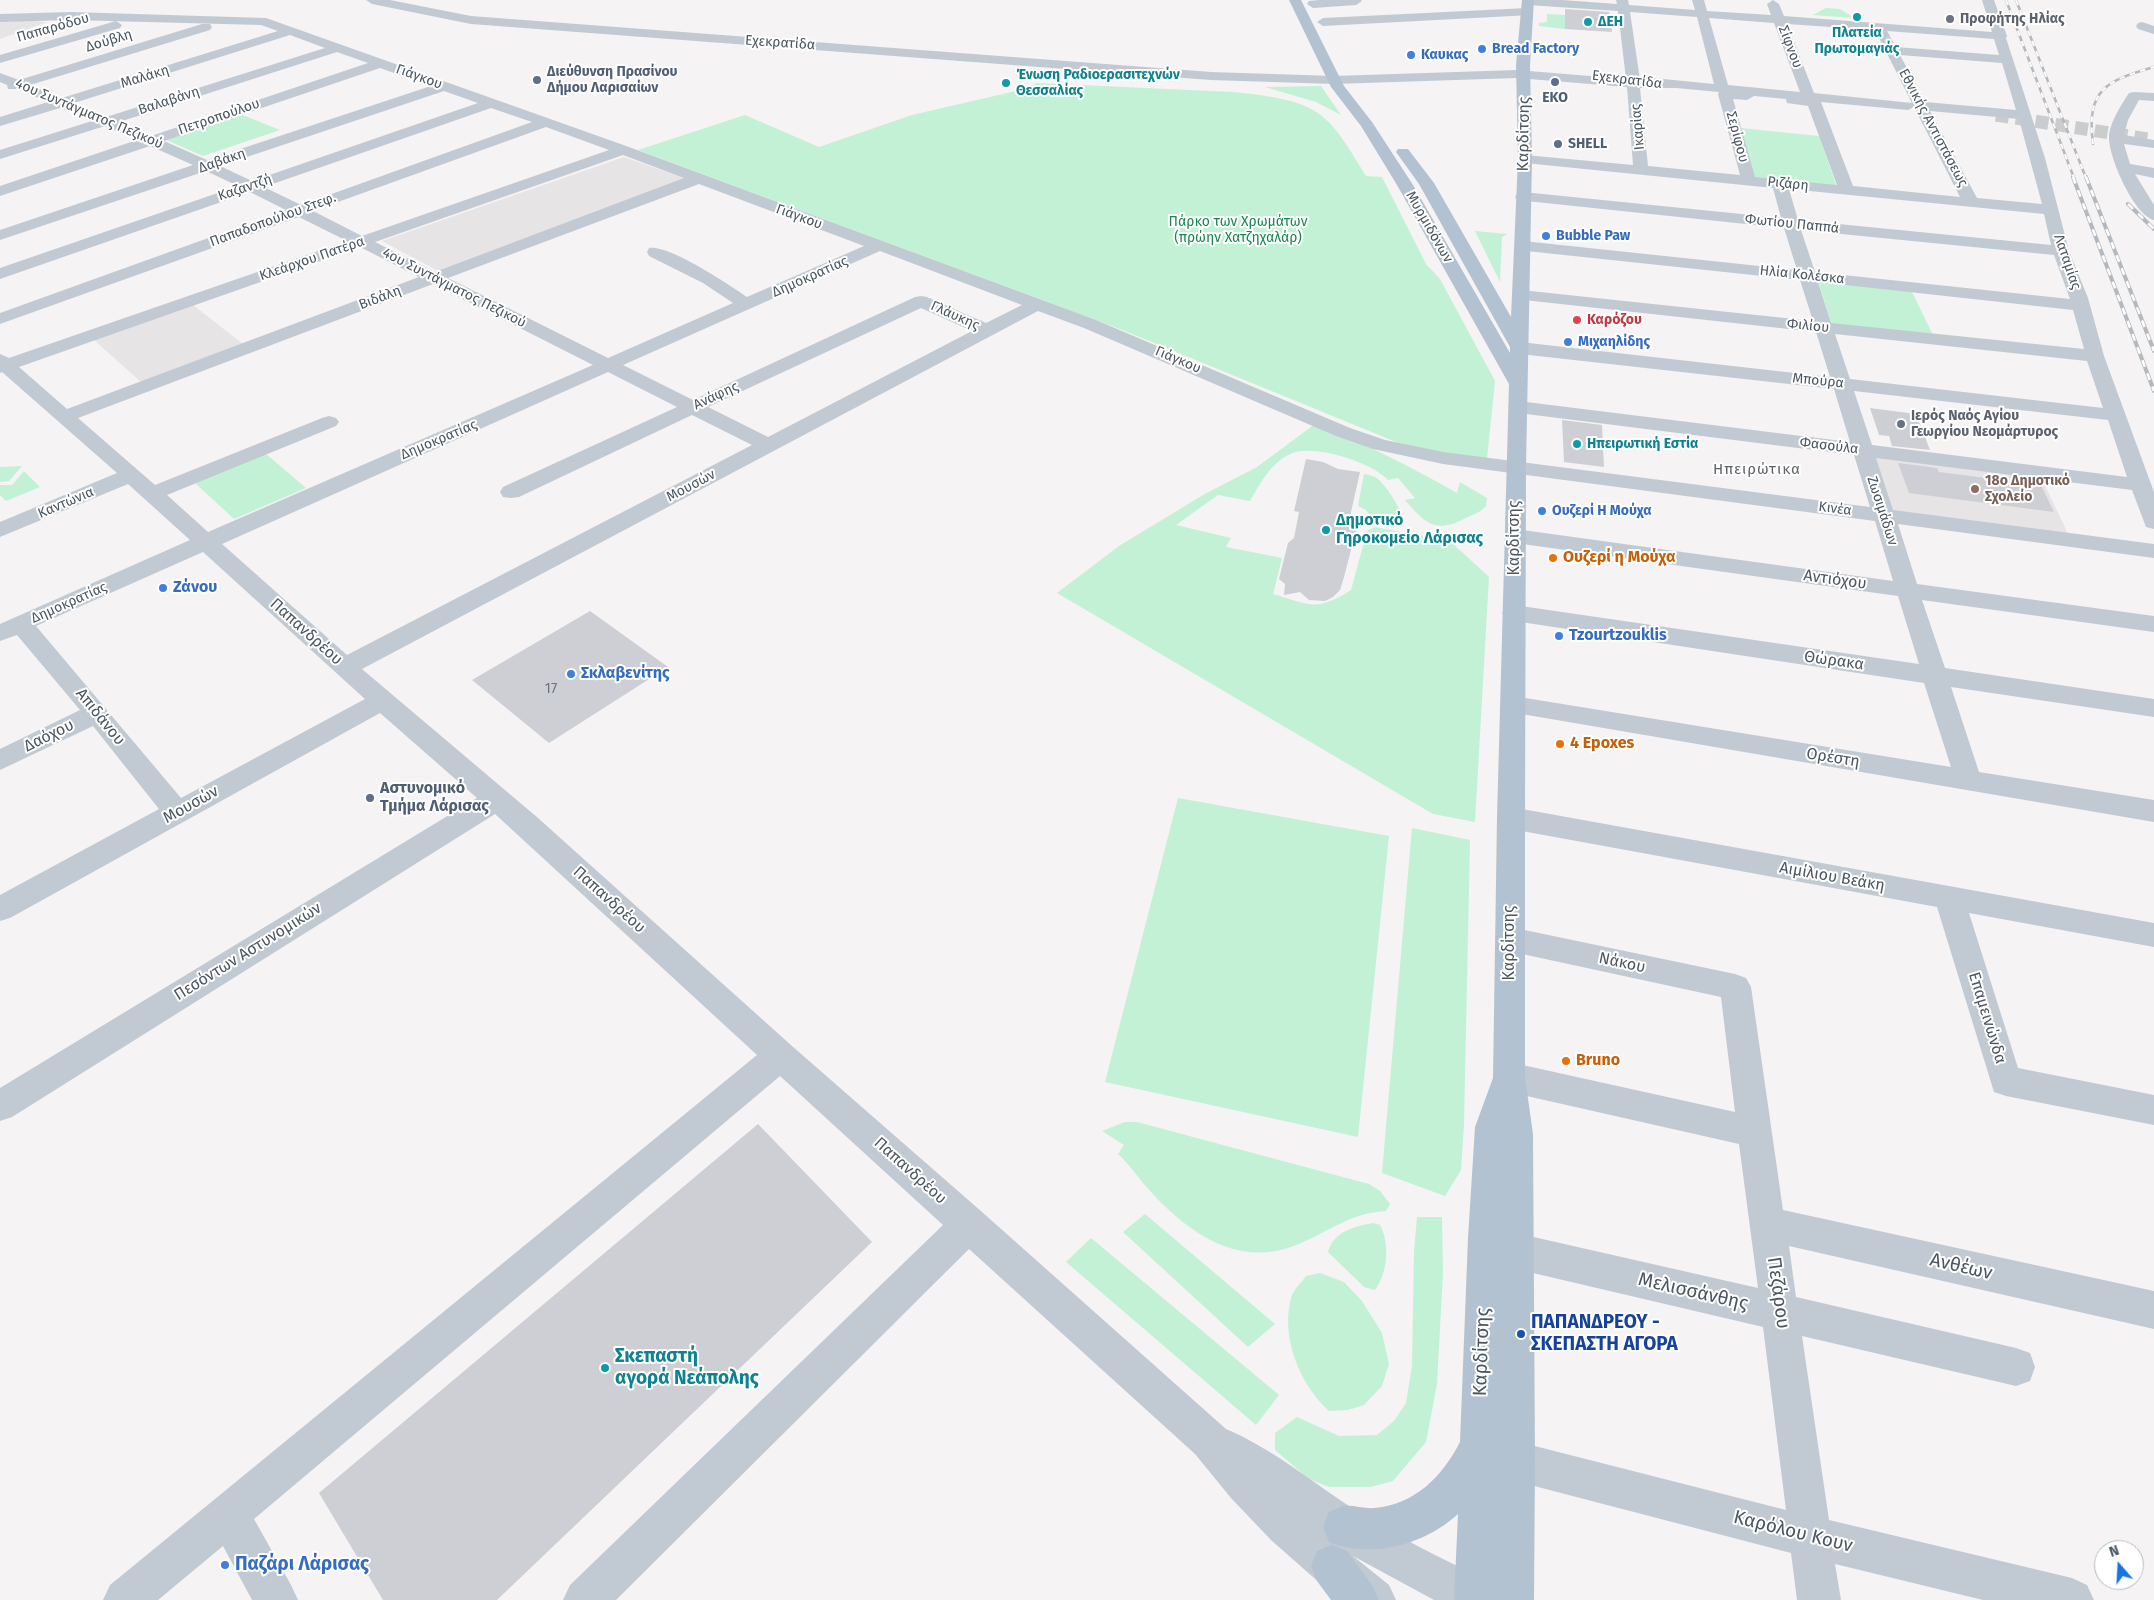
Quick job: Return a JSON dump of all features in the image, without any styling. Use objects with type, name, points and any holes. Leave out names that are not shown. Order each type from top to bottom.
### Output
[{"type":"main road","points":[[1295,0],[1341,75]]},
{"type":"main road","points":[[1312,2],[1331,38]]},
{"type":"main road","name":"Καρδίτσης","points":[[1486,1599],[1516,1250],[1516,1134],[1509,1077],[1511,818],[1516,467],[1525,159],[1524,72],[1528,4]]},
{"type":"main road","name":"Μυρμιδόνων","points":[[1341,75],[1426,183],[1520,348]]},
{"type":"main road","name":"Μυρμιδόνων","points":[[1341,75],[1366,126],[1405,185],[1518,396]]},
{"type":"main road","name":"Καρδίτσης","points":[[1497,1454],[1486,1238],[1492,1127],[1509,1077]]},
{"type":"main road","points":[[1344,1527],[1381,1528],[1404,1523],[1427,1512],[1444,1500],[1457,1486],[1497,1454]]},
{"type":"main road","points":[[1332,1566],[1357,1600]]},
{"type":"street","name":"Εχεκρατίδα","points":[[372,0],[471,20],[1189,74],[1341,75],[1524,72],[2024,115]]},
{"type":"street","name":"Σερίφου","points":[[1698,0],[1748,180]]},
{"type":"street","name":"Σίφνου","points":[[1772,0],[1847,190]]},
{"type":"street","name":"Λαταμίας","points":[[1988,0],[2001,36],[2038,158],[2061,251],[2080,302],[2095,356],[2154,522]]},
{"type":"street","points":[[1312,2],[1370,1]]},
{"type":"street","points":[[1323,22],[1396,18],[1528,4],[1623,4],[1702,14],[2001,36]]},
{"type":"street","name":"Ικαρίας","points":[[1623,4],[1633,82],[1641,170]]},
{"type":"street","points":[[0,9],[26,5]]},
{"type":"street","points":[[1385,6],[1396,18]]},
{"type":"street","points":[[36,30],[72,16]]},
{"type":"street","name":"Γιάγκου","points":[[0,18],[72,16],[262,21],[619,148],[697,179],[1038,304],[1090,324],[1343,432],[1380,445],[1413,453],[1516,467]]},
{"type":"street","name":"Παπαρόδου","points":[[0,58],[142,18]]},
{"type":"street","name":"Δούβλη","points":[[0,90],[226,20]]},
{"type":"street","points":[[2142,26],[2154,30]]},
{"type":"street","name":"Εθνικής Αντιστάσεως","points":[[1879,27],[1892,51],[1915,106],[1971,202]]},
{"type":"street","name":"Μαλάκη","points":[[0,122],[290,31]]},
{"type":"street","name":"Βαλαβάνη","points":[[0,155],[338,48]]},
{"type":"street","points":[[1892,51],[2008,60]]},
{"type":"street","name":"Πετροπούλου","points":[[0,191],[381,63]]},
{"type":"street","name":"4ου Συντάγματος Πεζικού","points":[[0,76],[150,140],[250,186],[768,445]]},
{"type":"street","name":"Δαβάκη","points":[[0,235],[444,86]]},
{"type":"street","points":[[1723,90],[1810,97]]},
{"type":"street","points":[[2154,97],[2134,96],[2117,134],[2125,168],[2141,200],[2154,215]]},
{"type":"street","name":"Καζαντζή","points":[[0,274],[491,102]]},
{"type":"street","name":"Παπαδοπούλου Στεφ.","points":[[0,319],[547,122]]},
{"type":"street","points":[[2117,134],[2154,135]]},
{"type":"street","points":[[2117,134],[2154,144]]},
{"type":"street","name":"Κλεάρχου Πατέρα","points":[[1,363],[619,148]]},
{"type":"street","name":"Ριζάρη","points":[[1525,159],[2050,210]]},
{"type":"street","points":[[2125,168],[2154,173]]},
{"type":"street","name":"Βιδάλη","points":[[64,418],[697,179]]},
{"type":"street","name":"Ζωσιμάδων","points":[[1780,184],[1790,224],[1968,780]]},
{"type":"street","name":"Φωτίου Παππά","points":[[1523,197],[2061,251]]},
{"type":"street","name":"Ηλία Κολέσκα","points":[[1523,243],[2080,302]]},
{"type":"street","name":"Δημοκρατίας","points":[[10,629],[878,246]]},
{"type":"street","points":[[655,252],[709,279],[747,305]]},
{"type":"street","name":"Φιλίου","points":[[1521,295],[2095,356]]},
{"type":"street","name":"Γλάυκης","points":[[921,301],[988,330]]},
{"type":"street","name":"Ανάφης","points":[[511,492],[921,301]]},
{"type":"street","name":"Μουσών","points":[[345,667],[1038,304]]},
{"type":"street","name":"Μπούρα","points":[[1520,348],[2117,415]]},
{"type":"street","name":"Παπανδρέου","points":[[1,363],[131,475],[382,701],[497,799],[780,1056],[970,1224],[1209,1440]]},
{"type":"street","name":"Φασούλα","points":[[1518,396],[1863,450],[2141,485]]},
{"type":"street","points":[[152,494],[329,422]]},
{"type":"street","name":"Κινέα","points":[[1516,467],[2154,551]]},
{"type":"street","name":"Καντώνια","points":[[0,530],[131,475]]},
{"type":"street","name":"Αντιόχου","points":[[1515,536],[2154,624]]},
{"type":"street","name":"Θώρακα","points":[[1514,613],[2154,708]]},
{"type":"street","name":"Απιδάνου","points":[[10,629],[97,713],[177,812]]},
{"type":"street","name":"Μουσών","points":[[0,909],[382,701]]},
{"type":"street","name":"Ορέστη","points":[[1513,705],[2154,811]]},
{"type":"street","name":"Δαόχου","points":[[0,760],[97,713]]},
{"type":"street","name":"Πεσόντων Αστυνομικών","points":[[0,1106],[497,799]]},
{"type":"street","name":"Αιμίλιου Βεάκη","points":[[1511,818],[2154,935]]},
{"type":"street","name":"Επαμεινώνδα","points":[[1949,898],[2006,1081],[2154,1110]]},
{"type":"street","name":"Νάκου","points":[[1510,940],[1735,987]]},
{"type":"street","name":"Πεζάρου","points":[[1735,987],[1819,1600]]},
{"type":"street","points":[[125,1600],[780,1056]]},
{"type":"street","points":[[1509,1077],[1755,1132]]},
{"type":"street","points":[[585,1600],[970,1224]]},
{"type":"street","name":"Ανθέων","points":[[1768,1224],[2154,1310]]},
{"type":"street","name":"Μελισσάνθης","points":[[1516,1250],[2016,1367]]},
{"type":"street","points":[[1209,1440],[1262,1470],[1344,1527],[1393,1557],[1486,1599]]},
{"type":"street","points":[[1209,1440],[1249,1488],[1332,1566],[1374,1600]]},
{"type":"street","name":"Καρόλου Κουν","points":[[1497,1454],[1811,1537],[2072,1600]]},
{"type":"street","points":[[229,1515],[276,1600]]},
{"type":"shaded area","points":[[25,20],[47,22],[0,39],[0,21]]},
{"type":"shaded area","points":[[624,157],[687,179],[440,272],[382,241]]},
{"type":"shaded area","points":[[193,305],[243,344],[141,382],[94,340]]},
{"type":"shaded area","points":[[1871,456],[2041,477],[2069,536],[1889,512]]},
{"type":"green space","points":[[1826,8],[1840,9],[1854,18],[1813,15]]},
{"type":"green space","points":[[1547,14],[1565,15],[1565,29],[1539,26],[1539,23],[1547,22]]},
{"type":"green space","name":"Πάρκο των Χρωμάτων (πρώην Χατζηχαλάρ)","points":[[1036,83],[1255,94],[1291,101],[1303,105],[1322,116],[1341,137],[1366,176],[1382,177],[1426,264],[1440,279],[1495,381],[1487,459],[1434,454],[1401,444],[1120,329],[638,150],[745,115],[819,147],[912,115],[1029,88]]},
{"type":"green space","points":[[1321,86],[1341,115],[1316,102],[1265,87]]},
{"type":"green space","points":[[240,114],[280,130],[203,156],[164,139]]},
{"type":"green space","points":[[1740,128],[1819,136],[1837,187],[1752,178]]},
{"type":"green space","points":[[1475,231],[1507,234],[1502,237],[1500,282]]},
{"type":"green space","points":[[1818,280],[1911,290],[1933,335],[1832,326]]},
{"type":"green space","points":[[1315,424],[1388,456],[1457,493],[1460,482],[1487,498],[1486,506],[1482,510],[1455,523],[1439,526],[1432,524],[1419,515],[1405,500],[1415,498],[1398,478],[1388,480],[1369,467],[1341,456],[1300,451],[1283,458],[1271,468],[1250,501],[1218,495],[1176,525],[1231,538],[1226,547],[1282,558],[1273,594],[1305,603],[1321,604],[1351,590],[1367,531],[1375,527],[1451,542],[1489,577],[1475,822],[1433,814],[1057,593],[1119,546],[1203,495],[1257,467]]},
{"type":"green space","points":[[265,453],[306,488],[234,519],[195,483]]},
{"type":"green space","points":[[22,466],[9,481],[0,482],[0,467]]},
{"type":"green space","points":[[24,471],[40,487],[6,501],[0,495],[0,485],[12,485]]},
{"type":"green space","points":[[1364,474],[1374,477],[1382,483],[1397,505],[1402,519],[1370,515],[1366,510],[1358,506]]},
{"type":"green space","points":[[1178,798],[1389,836],[1358,1137],[1105,1082]]},
{"type":"green space","points":[[1412,828],[1470,840],[1464,1124],[1461,1170],[1445,1196],[1382,1173]]},
{"type":"green space","points":[[1125,1122],[1137,1122],[1369,1184],[1380,1191],[1390,1204],[1386,1211],[1362,1215],[1301,1243],[1278,1251],[1255,1252],[1234,1249],[1213,1242],[1176,1216],[1143,1183],[1118,1154],[1124,1145],[1102,1131]]},
{"type":"green space","points":[[1145,1214],[1275,1324],[1248,1347],[1123,1232]]},
{"type":"green space","points":[[1417,1217],[1442,1217],[1443,1272],[1437,1384],[1426,1442],[1393,1481],[1371,1487],[1329,1487],[1309,1479],[1275,1450],[1275,1433],[1297,1417],[1339,1436],[1377,1435],[1394,1421],[1406,1403],[1412,1366],[1414,1251]]},
{"type":"green space","points":[[1373,1223],[1380,1225],[1386,1249],[1383,1275],[1375,1290],[1364,1287],[1328,1252],[1335,1239],[1345,1231]]},
{"type":"green space","points":[[1091,1238],[1279,1395],[1256,1425],[1066,1262]]},
{"type":"green space","points":[[1320,1273],[1344,1282],[1362,1301],[1382,1333],[1389,1364],[1382,1386],[1364,1405],[1348,1410],[1329,1411],[1319,1400],[1309,1388],[1301,1373],[1290,1342],[1288,1326],[1292,1295],[1306,1276]]},
{"type":"building","name":"ΔΕΗ","points":[[1565,9],[1609,12],[1612,32],[1565,29]]},
{"type":"building","name":"Ιερός Ναός Αγίου Γεωργίου Νεομάρτυρος","points":[[1870,408],[1916,414],[1930,450],[1892,446],[1889,436],[1879,435]]},
{"type":"building","name":"Ηπειρωτική Εστία","points":[[1562,420],[1602,425],[1604,467],[1564,462]]},
{"type":"building","name":"Δημοτικό Γηροκομείο Λάρισας","points":[[1306,459],[1323,462],[1338,469],[1360,472],[1349,521],[1358,523],[1344,577],[1340,590],[1333,597],[1325,601],[1309,600],[1300,592],[1284,595],[1285,584],[1279,579],[1288,543],[1294,538],[1299,512],[1294,511]]},
{"type":"building","name":"18ο Δημοτικό Σχολείο","points":[[1898,463],[1937,468],[1939,472],[2041,485],[2054,512],[1909,493]]},
{"type":"building","name":"Σκλαβενίτης","points":[[590,611],[668,667],[549,743],[472,680]]},
{"type":"building","name":"Σκεπαστή αγορά Νεάπολης","points":[[758,1124],[872,1242],[497,1600],[383,1600],[319,1493]]},
{"type":"tunnel","points":[[1996,115],[2154,140]]},
{"type":"railway","points":[[2006,0],[2074,178]]},
{"type":"railway","points":[[2016,0],[2086,178]]},
{"type":"railway","points":[[2093,144],[2093,111],[2097,99],[2103,90],[2123,77],[2154,67]]},
{"type":"railway","points":[[2073,177],[2154,391]]},
{"type":"railway","points":[[2086,177],[2154,351]]},
{"type":"railway","points":[[2128,204],[2154,229]]},
{"type":"place","name":"Πλατεία Πρωτομαγιάς","points":[[1857,17]]},
{"type":"place","name":"Προφήτης Ηλίας","points":[[1950,19]]},
{"type":"place","name":"ΔΕΗ","points":[[1588,22]]},
{"type":"place","name":"Bread Factory","points":[[1482,49]]},
{"type":"place","name":"Καυκας","points":[[1411,55]]},
{"type":"place","name":"Διεύθυνση Πρασίνου Δήμου Λαρισαίων","points":[[537,80]]},
{"type":"place","name":"EKO","points":[[1555,82]]},
{"type":"place","name":"Ένωση Ραδιοερασιτεχνών Θεσσαλίας","points":[[1006,83]]},
{"type":"place","name":"SHELL","points":[[1558,144]]},
{"type":"place","name":"Bubble Paw","points":[[1546,236]]},
{"type":"place","name":"Καρόζου","points":[[1577,320]]},
{"type":"place","name":"Μιχαηλίδης","points":[[1568,342]]},
{"type":"place","name":"Ιερός Ναός Αγίου Γεωργίου Νεομάρτυρος","points":[[1901,424]]},
{"type":"place","name":"Ηπειρωτική Εστία","points":[[1577,444]]},
{"type":"place","name":"18ο Δημοτικό Σχολείο","points":[[1975,489]]},
{"type":"place","name":"Ουζερί Η Μούχα","points":[[1542,511]]},
{"type":"place","name":"Δημοτικό Γηροκομείο Λάρισας","points":[[1326,530]]},
{"type":"place","name":"Ουζερί η Μούχα","points":[[1553,558]]},
{"type":"place","name":"Ζάνου","points":[[163,588]]},
{"type":"place","name":"Tzourtzouklis","points":[[1559,636]]},
{"type":"place","name":"Σκλαβενίτης","points":[[571,674]]},
{"type":"place","name":"4 Epoxes","points":[[1560,744]]},
{"type":"place","name":"Αστυνομικό Τμήμα Λάρισας","points":[[370,798]]},
{"type":"place","name":"Bruno","points":[[1566,1061]]},
{"type":"place","name":"ΠΑΠΑΝΔΡΕΟΥ - ΣΚΕΠΑΣΤΗ ΑΓΟΡΑ","points":[[1521,1334]]},
{"type":"place","name":"Σκεπαστή αγορά Νεάπολης","points":[[605,1368]]},
{"type":"place","name":"Παζάρι Λάρισας","points":[[225,1565]]},
{"type":"district","name":"Ηπειρώτικα","points":[[1757,470]]}]
